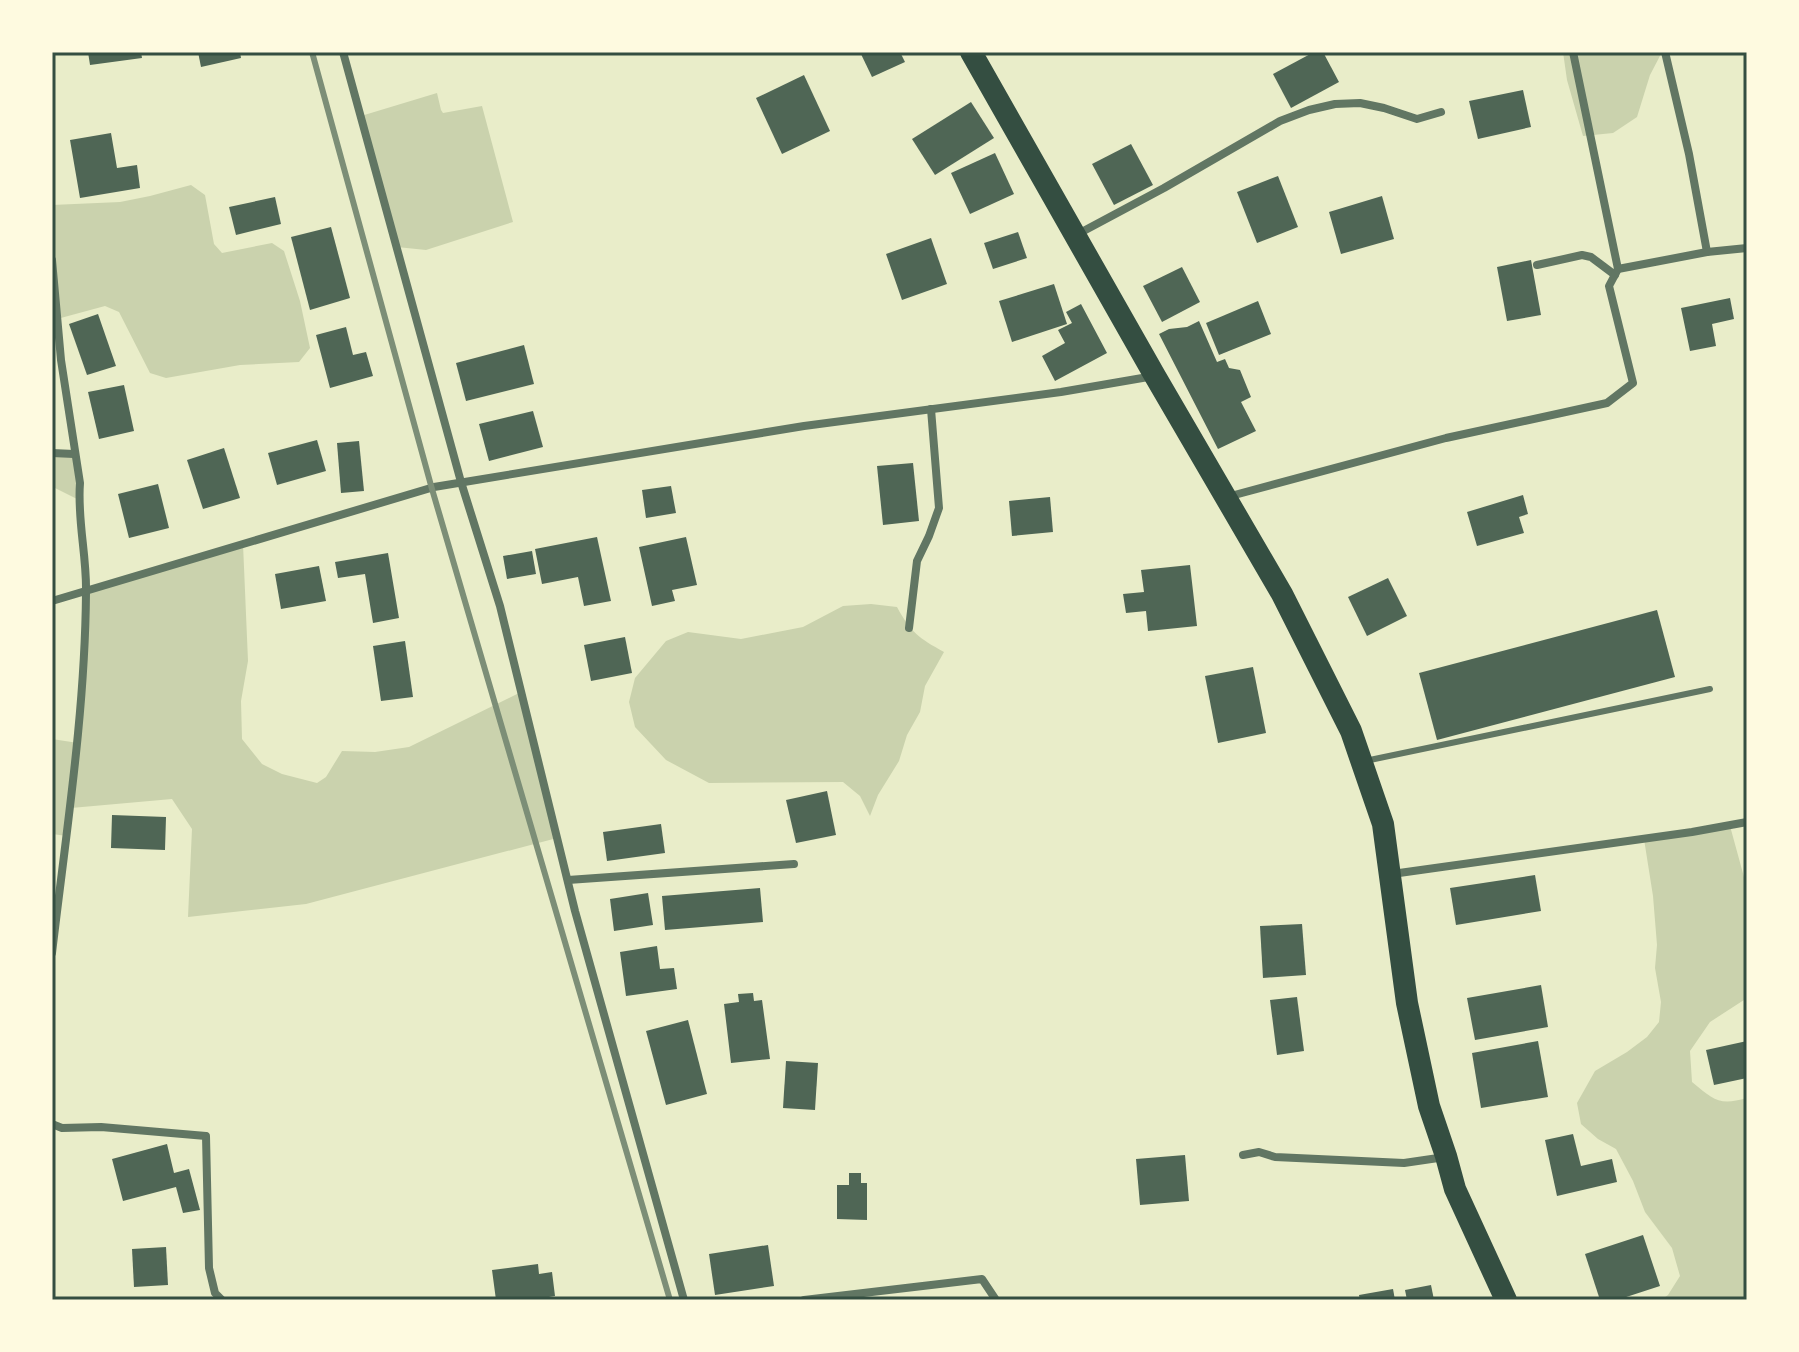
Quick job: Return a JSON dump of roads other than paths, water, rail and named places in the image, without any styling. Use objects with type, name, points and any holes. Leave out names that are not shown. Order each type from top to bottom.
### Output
[{"type":"highway","points":[[971,52],[1286,602],[1351,731],[1383,824],[1407,1003],[1429,1106],[1455,1189],[1506,1300]]},
{"type":"street","points":[[343,52],[461,482],[500,606],[568,880],[684,1300]]},
{"type":"street","points":[[1227,497],[1446,438],[1607,403],[1633,383],[1609,286],[1617,272],[1573,52]]},
{"type":"street","points":[[1665,52],[1689,154],[1707,252]]},
{"type":"street","points":[[1075,236],[1280,121],[1309,110],[1335,104],[1360,103],[1417,119],[1441,112]]},
{"type":"street","points":[[1537,265],[1582,255],[1617,272],[1707,252],[1747,248]]},
{"type":"street","points":[[52,260],[61,360],[80,483],[87,590],[78,743],[52,953]]},
{"type":"street","points":[[52,601],[434,487],[804,426],[1061,392],[1155,376]]},
{"type":"street","points":[[909,628],[917,561],[939,508],[931,409]]},
{"type":"street","points":[[52,453],[74,454]]},
{"type":"street","points":[[1391,874],[1747,822]]},
{"type":"street","points":[[568,880],[794,864]]},
{"type":"street","points":[[52,1124],[62,1128],[101,1127],[206,1136],[209,1268],[215,1293],[222,1300]]},
{"type":"street","points":[[1243,1155],[1259,1152],[1275,1157],[1404,1163],[1446,1156]]},
{"type":"street","points":[[804,1300],[982,1279],[996,1300]]},
{"type":"lane","points":[[1361,761],[1710,689]]},
{"type":"railway","points":[[312,52],[432,489],[670,1300]]}]
